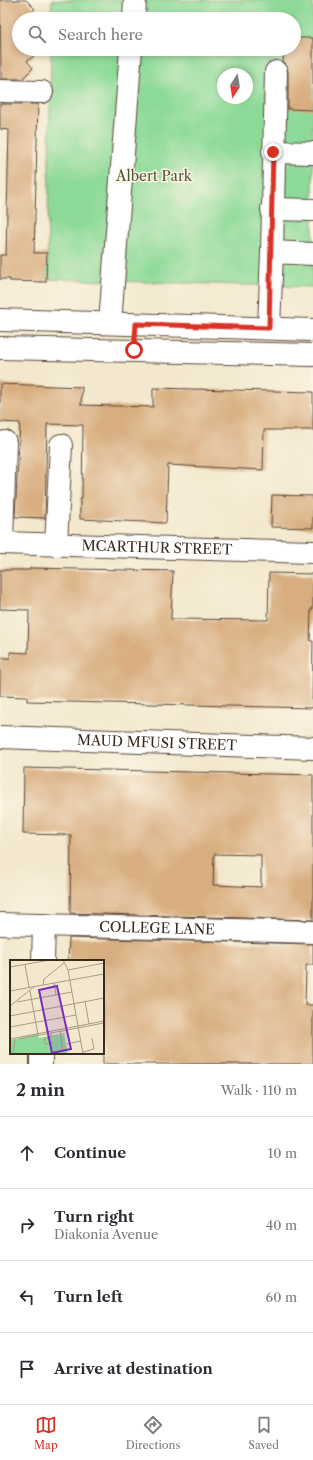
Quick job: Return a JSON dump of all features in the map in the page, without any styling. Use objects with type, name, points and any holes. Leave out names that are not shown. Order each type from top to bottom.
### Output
[{"type":"street","points":[[134,12],[135,0]]},
{"type":"street","points":[[110,323],[130,56]]},
{"type":"street","points":[[269,328],[276,72]]},
{"type":"street","points":[[0,91],[42,92]]},
{"type":"street","points":[[273,152],[313,152]]},
{"type":"street","points":[[272,209],[313,210]]},
{"type":"street","points":[[272,252],[313,254]]},
{"type":"street","points":[[313,330],[1,320],[0,348],[313,355]]},
{"type":"street","points":[[134,350],[136,324]]},
{"type":"street","points":[[1,543],[5,442]]},
{"type":"street","points":[[56,544],[61,445]]},
{"type":"street","name":"MCARTHUR STREET","points":[[1,543],[313,552]]},
{"type":"street","points":[[0,737],[0,744]]},
{"type":"street","name":"MAUD MFUSI STREET","points":[[0,737],[313,748]]},
{"type":"street","name":"COLLEGE LANE","points":[[0,924],[313,932]]},
{"type":"street","points":[[43,960],[44,925]]},
{"type":"green space","name":"Albert Park","points":[[52,0],[313,0],[313,287],[47,279],[51,56],[301,56],[301,12],[51,12]]},
{"type":"building","points":[[0,0],[26,0],[35,9],[32,12],[12,12],[12,56],[34,56],[27,61],[33,68],[22,79],[1,79]]},
{"type":"building","points":[[301,38],[313,38],[313,110],[288,109],[288,72],[287,66],[283,62],[283,56],[301,56]]},
{"type":"building","points":[[0,104],[38,104],[34,253],[47,253],[46,282],[10,281],[10,279],[0,279],[0,255],[6,255],[9,130],[0,129]]},
{"type":"building","points":[[0,384],[82,387],[81,405],[153,407],[153,388],[313,392],[313,430],[264,430],[263,470],[168,465],[166,523],[80,519],[80,499],[82,499],[83,425],[47,424],[45,518],[15,517],[20,423],[0,422]]},
{"type":"building","points":[[272,495],[313,496],[313,528],[271,527]]},
{"type":"building","points":[[30,568],[173,571],[171,619],[268,620],[269,573],[313,574],[313,609],[311,609],[310,641],[313,641],[312,708],[27,701],[27,697],[0,696],[0,658],[10,658],[10,652],[28,653],[29,610],[0,609],[0,570],[30,570]]},
{"type":"building","points":[[24,768],[313,775],[313,920],[70,913],[71,835],[23,834]],"holes":[[[214,854],[261,855],[261,887],[213,885]]]},
{"type":"building","points":[[69,938],[313,944],[313,965],[306,965],[305,1005],[313,1005],[313,1064],[103,1064],[104,960],[68,960]]},
{"type":"route","points":[[134,350],[136,324],[269,328],[272,252],[273,152]]}]
